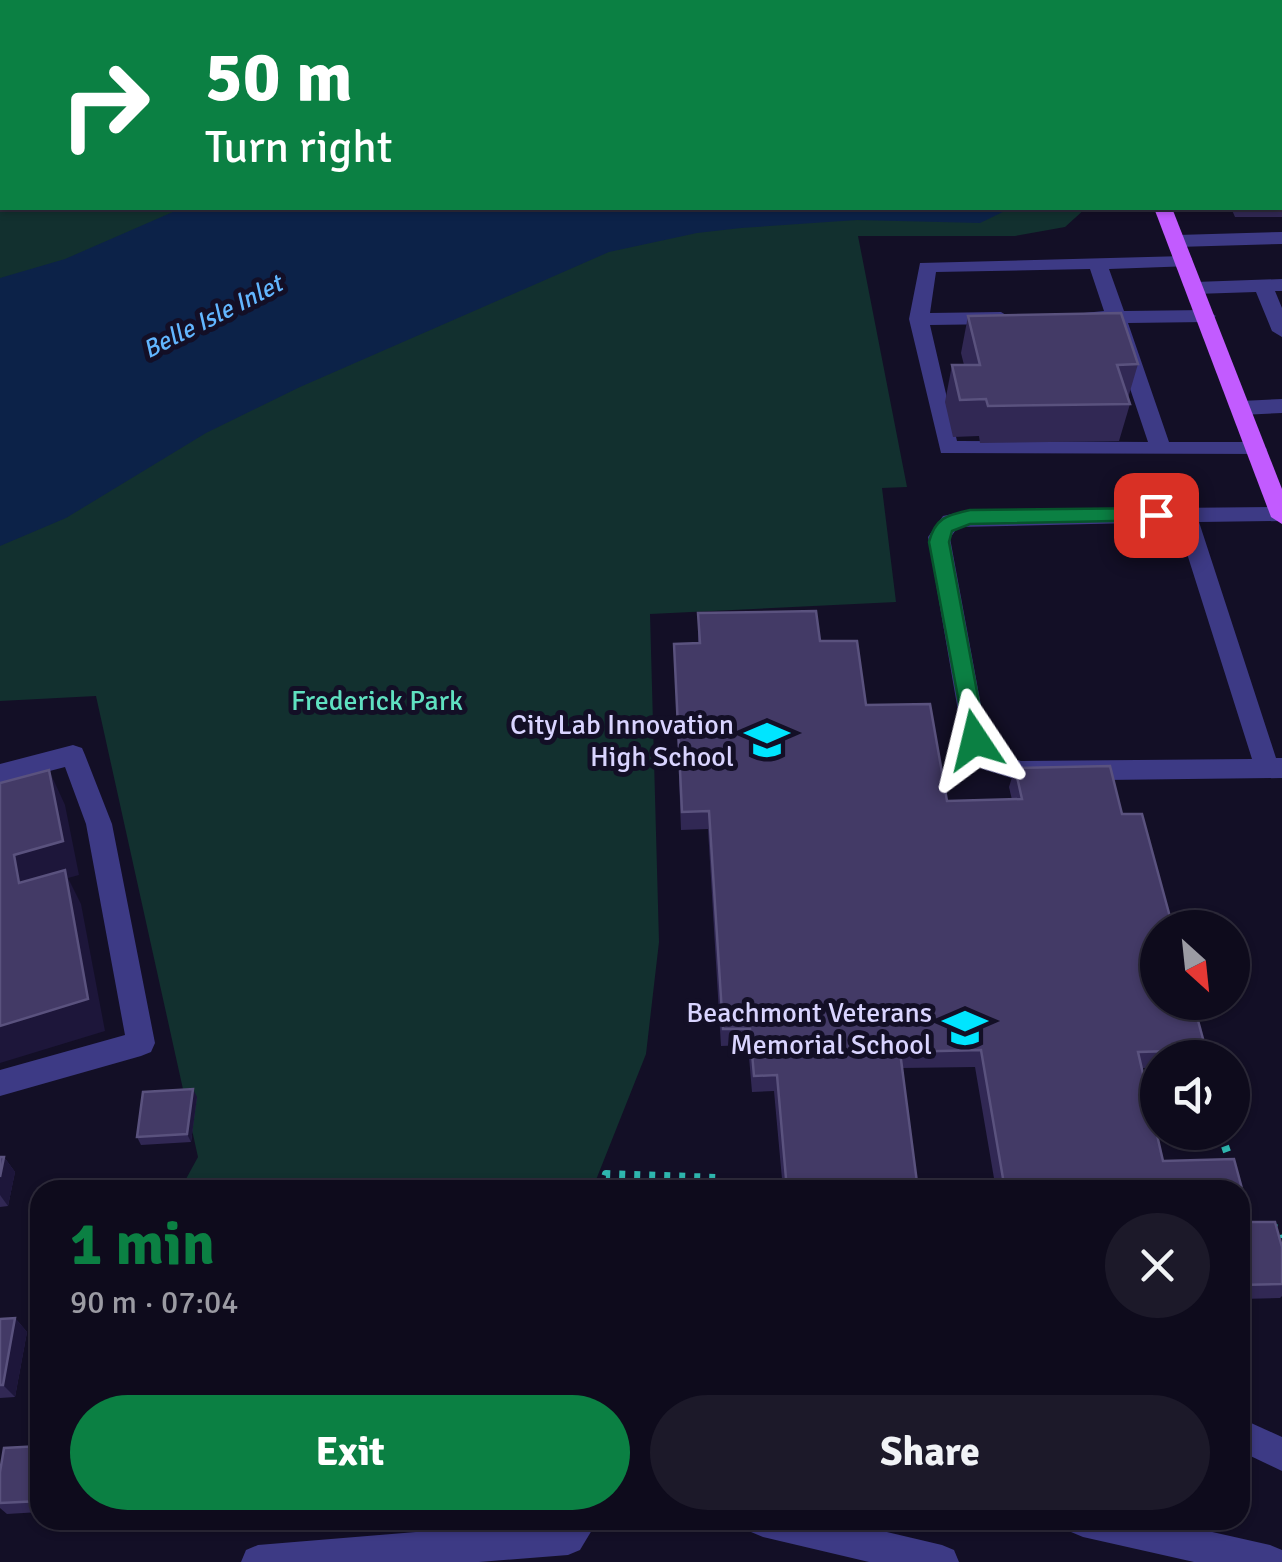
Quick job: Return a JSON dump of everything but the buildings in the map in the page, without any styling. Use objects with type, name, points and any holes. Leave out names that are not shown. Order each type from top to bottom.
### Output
[{"type":"main road","points":[[1164,210],[1241,408],[1267,460],[1281,516]]},
{"type":"street","points":[[1176,241],[1282,238]]},
{"type":"street","points":[[1184,262],[927,266],[918,318],[948,448],[1161,448],[1267,460]]},
{"type":"street","points":[[1098,264],[1161,448]]},
{"type":"street","points":[[1195,288],[1272,286],[1282,331]]},
{"type":"street","points":[[1076,317],[1206,316]]},
{"type":"street","points":[[918,318],[1017,318]]},
{"type":"street","points":[[1241,408],[1282,406]]},
{"type":"street","points":[[1186,514],[1274,768],[1013,770],[991,762],[975,740],[939,542],[942,528],[951,521],[970,517],[1186,514],[1281,516]]},
{"type":"street","points":[[0,774],[72,755],[99,824],[141,1043],[0,1082]]},
{"type":"street","points":[[1250,1439],[1282,1454]]},
{"type":"street","points":[[806,1530],[942,1562]]},
{"type":"street","points":[[1128,1530],[1270,1562]]},
{"type":"street","points":[[258,1562],[572,1540]]},
{"type":"path","points":[[1226,1150],[1233,1169]]},
{"type":"path","points":[[604,1180],[606,1174],[718,1180]]},
{"type":"path","points":[[1266,1226],[1280,1229],[1282,1238]]},
{"type":"green space","name":"Frederick Park","points":[[0,210],[1084,210],[1065,227],[1015,236],[858,236],[907,487],[882,488],[896,602],[650,614],[659,942],[646,1054],[596,1180],[185,1180],[198,1157],[96,696],[0,701]]},
{"type":"water","name":"Belle Isle Inlet","points":[[177,210],[1007,210],[980,223],[857,220],[741,228],[609,252],[300,387],[206,433],[66,518],[0,546],[0,278],[65,259]]},
{"type":"place","name":"CityLab Innovation High School","points":[[767,740]]},
{"type":"place","name":"Beachmont Veterans Memorial School","points":[[965,1028]]},
{"type":"route","points":[[975,740],[939,542],[942,528],[951,521],[970,517],[1156,515]]}]
